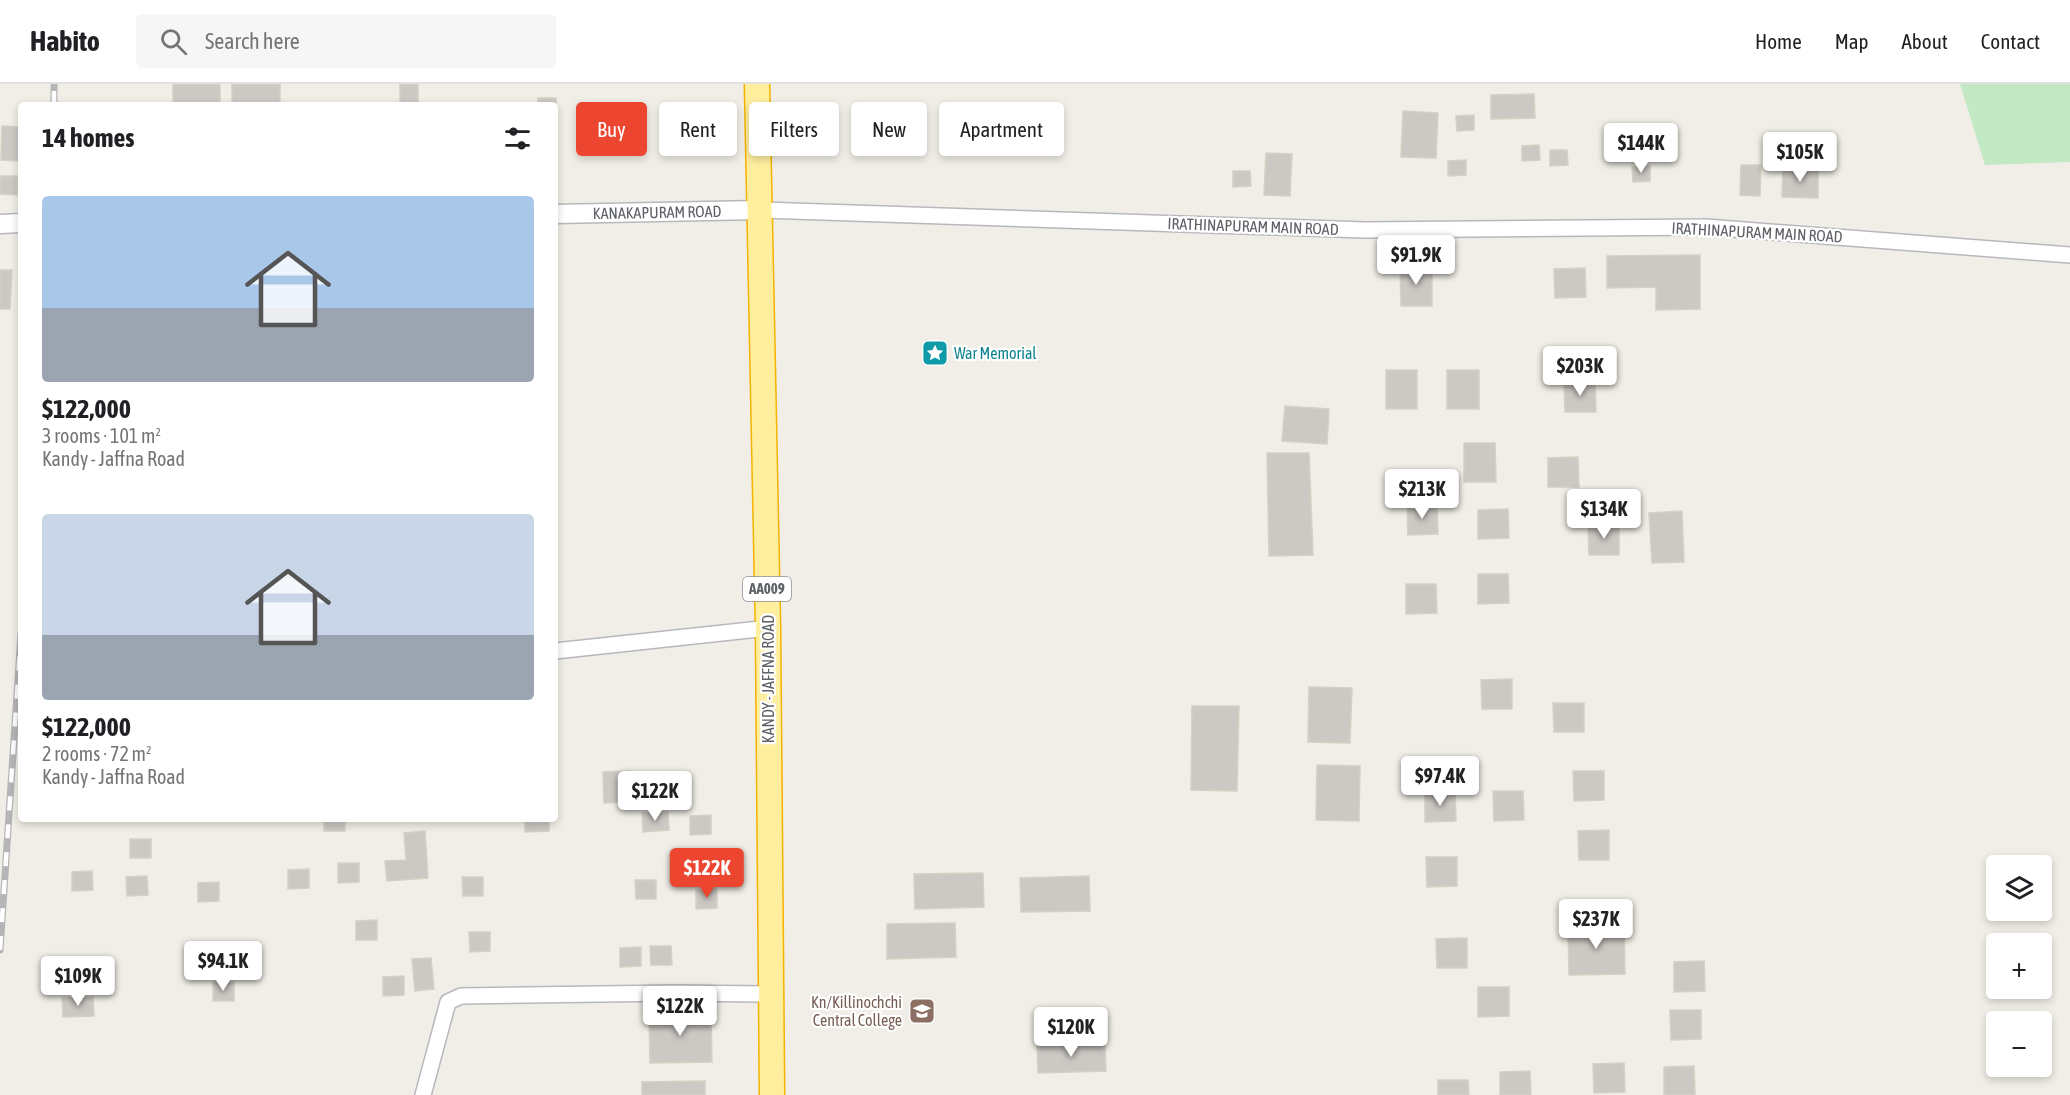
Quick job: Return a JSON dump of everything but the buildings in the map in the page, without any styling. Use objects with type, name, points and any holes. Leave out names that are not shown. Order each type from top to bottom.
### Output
[{"type":"highway","name":"KANDY - JAFFNA ROAD","points":[[757,84],[768,628],[772,1095]]},
{"type":"street","name":"KANAKAPURAM ROAD","points":[[558,214],[759,210]]},
{"type":"street","name":"IRATHINAPURAM MAIN ROAD","points":[[759,210],[1365,230],[1706,227],[2070,255]]},
{"type":"street","points":[[0,224],[18,223]]},
{"type":"street","points":[[558,651],[768,628]]},
{"type":"street","points":[[423,1095],[448,1002],[461,996],[770,994]]},
{"type":"green space","points":[[1960,84],[2070,84],[2070,162],[1985,165]]},
{"type":"railway","points":[[54,84],[54,102]]},
{"type":"railway","points":[[0,950],[18,679]]},
{"type":"place","name":"War Memorial","points":[[935,353]]},
{"type":"place","name":"Kn/Killinochchi Central College","points":[[922,1011]]}]
